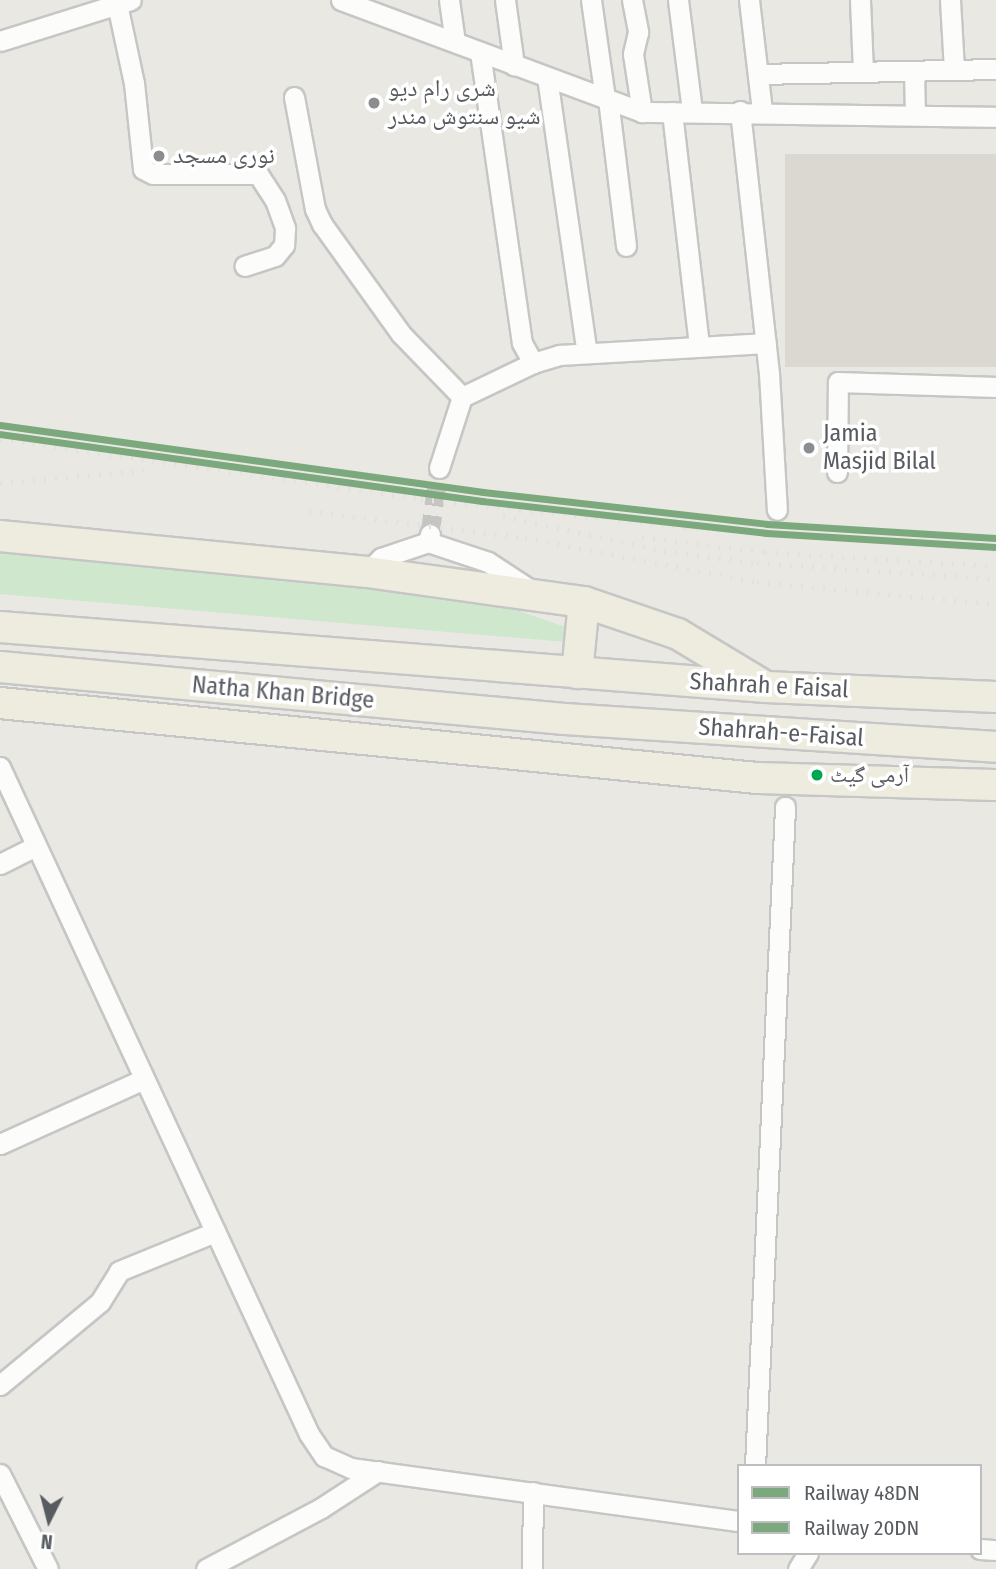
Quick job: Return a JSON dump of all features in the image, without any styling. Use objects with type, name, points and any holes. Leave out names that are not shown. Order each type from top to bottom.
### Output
[{"type":"highway","points":[[0,536],[367,572],[536,593],[584,602],[678,634],[766,687]]},
{"type":"highway","points":[[578,673],[584,602]]},
{"type":"highway","name":"Natha Khan Bridge","points":[[0,626],[541,670]]},
{"type":"highway","name":"Natha Khan Bridge","points":[[0,667],[565,719]]},
{"type":"highway","name":"Shahrah e Faisal","points":[[541,670],[766,687],[996,697]]},
{"type":"highway","points":[[0,703],[757,778],[996,785]]},
{"type":"highway","name":"Shahrah-e-Faisal","points":[[565,719],[996,747]]},
{"type":"highway","points":[[648,724],[649,769]]},
{"type":"street","points":[[341,0],[642,112],[762,111],[996,117]]},
{"type":"street","points":[[449,0],[455,42]]},
{"type":"street","points":[[505,0],[514,65]]},
{"type":"street","points":[[591,0],[626,246]]},
{"type":"street","points":[[632,0],[638,32],[633,54],[642,112]]},
{"type":"street","points":[[678,0],[692,111]]},
{"type":"street","points":[[749,0],[762,111]]},
{"type":"street","points":[[860,0],[863,72]]},
{"type":"street","points":[[950,0],[954,70]]},
{"type":"street","points":[[0,41],[124,2],[143,169],[153,174],[258,174],[271,190],[285,228],[284,245],[275,256],[245,266]]},
{"type":"street","points":[[480,52],[522,343],[533,363]]},
{"type":"street","points":[[758,74],[996,69]]},
{"type":"street","points":[[914,71],[915,115]]},
{"type":"street","points":[[547,77],[587,353]]},
{"type":"street","points":[[294,97],[315,209],[322,225],[401,334],[462,397]]},
{"type":"street","points":[[740,111],[766,342],[777,510]]},
{"type":"street","points":[[672,112],[699,346]]},
{"type":"street","points":[[439,468],[462,397],[533,363],[587,353],[766,342]]},
{"type":"street","points":[[837,472],[838,382],[996,387]]},
{"type":"street","points":[[367,572],[381,558],[429,538],[488,562],[536,593]]},
{"type":"street","points":[[0,767],[309,1434],[324,1456],[351,1468],[737,1521]]},
{"type":"street","points":[[755,1464],[785,807]]},
{"type":"street","points":[[0,864],[37,846]]},
{"type":"street","points":[[0,1144],[144,1079]]},
{"type":"street","points":[[0,1385],[100,1302],[119,1271],[215,1232]]},
{"type":"street","points":[[206,1569],[321,1508],[378,1471]]},
{"type":"street","points":[[0,1474],[48,1569]]},
{"type":"street","points":[[532,1569],[533,1492]]},
{"type":"shaded area","points":[[785,154],[996,154],[996,367],[785,367]]},
{"type":"green space","points":[[0,526],[511,608],[565,627],[567,642],[0,594]]},
{"type":"tunnel","points":[[430,534],[439,468]]},
{"type":"railway","points":[[0,439],[421,499],[685,527],[996,550]]},
{"type":"railway","points":[[0,483],[153,470]]},
{"type":"railway","points":[[309,511],[525,538],[757,582],[996,604]]},
{"type":"railway","points":[[503,516],[664,551],[757,563],[996,579]]},
{"type":"railway","points":[[642,537],[765,552],[996,566]]},
{"type":"rail line","name":"48DN","points":[[0,425],[483,492],[767,524],[996,538]]},
{"type":"rail line","name":"20DN","points":[[0,434],[482,501],[766,533],[995,547]]},
{"type":"place","name":"شری رام دیو شیو سنتوش مندر","points":[[374,103]]},
{"type":"place","name":"نوری مسجد","points":[[159,156]]},
{"type":"place","name":"Jamia Masjid Bilal","points":[[809,448]]},
{"type":"place","name":"آرمی گیٹ","points":[[817,775]]}]
